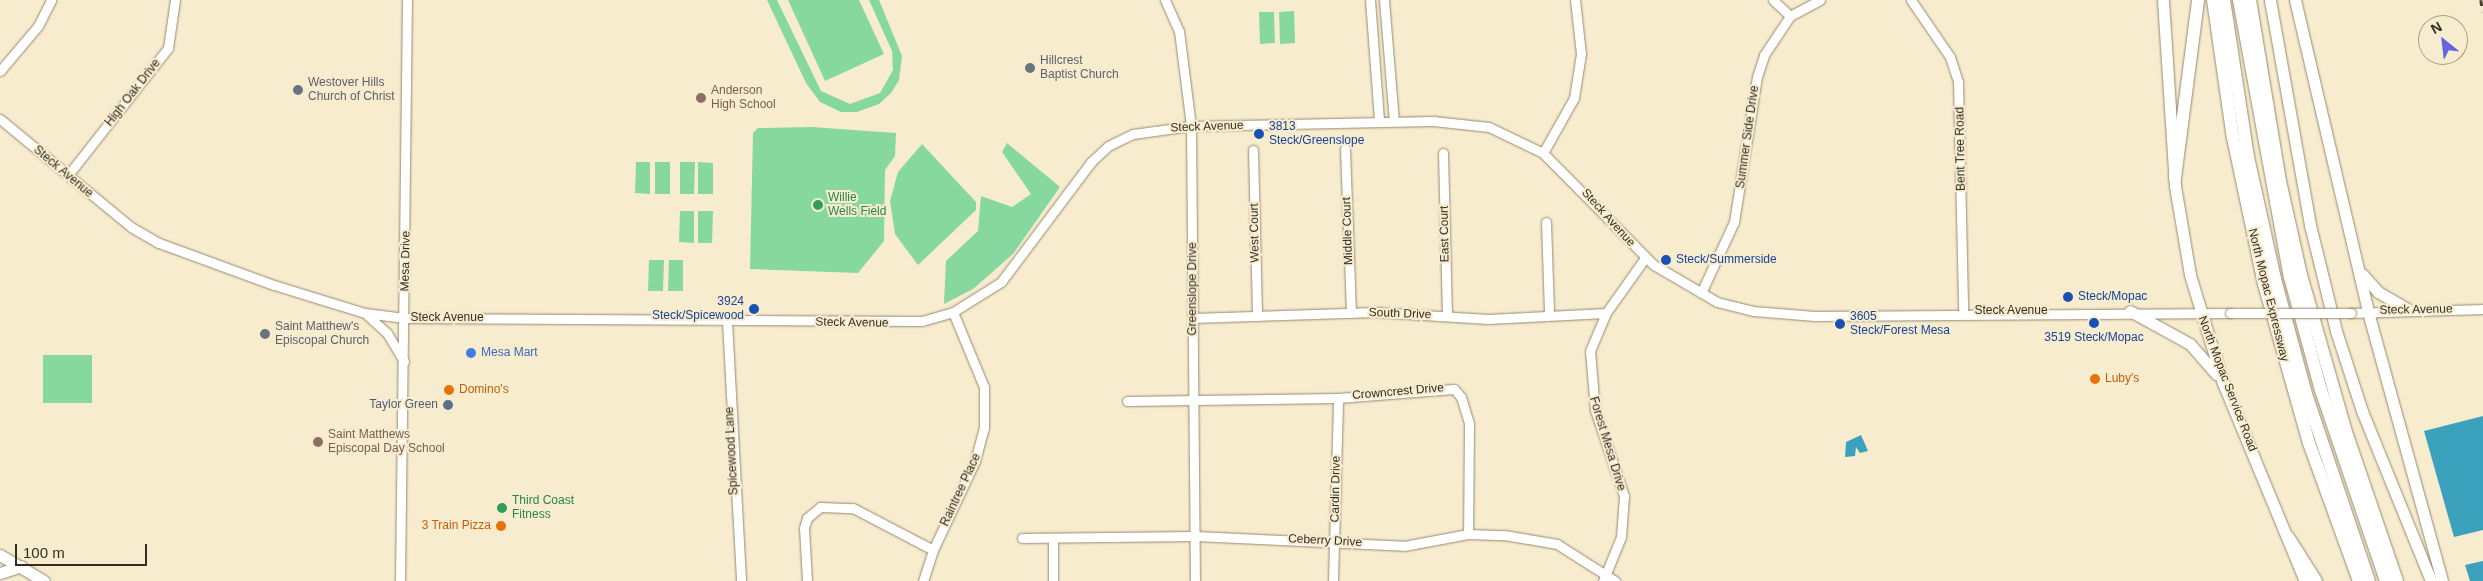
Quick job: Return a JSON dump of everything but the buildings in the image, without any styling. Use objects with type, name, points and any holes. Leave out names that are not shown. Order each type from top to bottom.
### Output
[{"type":"highway","points":[[2175,178],[2198,0]]},
{"type":"highway","name":"North Mopac Expressway","points":[[2212,0],[2233,138],[2264,284],[2309,443],[2359,581]]},
{"type":"highway","points":[[2224,0],[2248,157],[2275,279],[2312,413],[2369,581]]},
{"type":"highway","points":[[2239,0],[2263,152],[2290,277],[2320,390],[2386,581]]},
{"type":"highway","points":[[2250,0],[2280,181],[2302,275],[2343,423],[2398,581]]},
{"type":"highway","points":[[2288,537],[2316,581]]},
{"type":"main road","name":"North Mopac Service Road","points":[[2163,0],[2175,178],[2200,313],[2224,383],[2305,581]]},
{"type":"main road","points":[[2270,0],[2310,225],[2336,331],[2362,411],[2431,581]]},
{"type":"main road","points":[[2296,0],[2368,312],[2442,581]]},
{"type":"main road","points":[[2359,269],[2378,292],[2407,310]]},
{"type":"main road","points":[[2130,311],[2190,344],[2224,383]]},
{"type":"main road","points":[[0,555],[44,581]]},
{"type":"main road","points":[[0,573],[21,566]]},
{"type":"street","points":[[0,72],[38,26],[51,0]]},
{"type":"street","name":"High Oak Drive","points":[[68,175],[168,48],[175,0]]},
{"type":"street","name":"Mesa Drive","points":[[400,581],[405,363],[407,0]]},
{"type":"street","name":"Greenslope Drive","points":[[1165,0],[1179,31],[1190,126],[1194,318],[1192,401],[1195,581]]},
{"type":"street","points":[[1370,0],[1379,121]]},
{"type":"street","points":[[1384,0],[1394,121]]},
{"type":"street","points":[[1543,153],[1574,98],[1581,54],[1575,0]]},
{"type":"street","points":[[1773,0],[1790,16]]},
{"type":"street","name":"Summer Side Drive","points":[[1700,293],[1723,249],[1740,198],[1757,77],[1775,35],[1790,16],[1820,0]]},
{"type":"street","name":"Bent Tree Road","points":[[1910,0],[1941,41],[1958,82],[1963,311]]},
{"type":"street","name":"Steck Avenue","points":[[0,119],[131,227],[159,243],[365,313],[405,318],[904,323],[952,312],[985,295],[1012,271],[1091,162],[1108,146],[1148,130],[1190,126],[1379,121],[1455,121],[1489,127],[1543,153],[1645,258],[1700,293],[1735,307],[1772,314],[1963,311],[2351,313],[2483,309]]},
{"type":"street","name":"Middle Court","points":[[1346,149],[1351,313]]},
{"type":"street","name":"West Court","points":[[1254,150],[1257,316]]},
{"type":"street","name":"East Court","points":[[1443,152],[1446,315]]},
{"type":"street","points":[[1546,222],[1549,314]]},
{"type":"street","name":"Forest Mesa Drive","points":[[1605,578],[1625,519],[1619,478],[1591,388],[1590,351],[1606,313],[1645,258]]},
{"type":"street","name":"Raintree Place","points":[[923,581],[933,550],[975,461],[984,428],[984,387],[952,312]]},
{"type":"street","points":[[365,313],[385,330],[405,363]]},
{"type":"street","name":"South Drive","points":[[1194,318],[1351,313],[1446,315],[1488,319],[1549,314],[1606,313]]},
{"type":"street","name":"Spicewood Lane","points":[[727,321],[740,581]]},
{"type":"street","name":"Crowncrest Drive","points":[[1126,401],[1338,398],[1442,387],[1462,396],[1469,424],[1468,534]]},
{"type":"street","name":"Cardin Drive","points":[[1333,581],[1338,398]]},
{"type":"street","points":[[807,581],[804,528],[807,518],[820,507],[853,508],[933,550]]},
{"type":"street","name":"Ceberry Drive","points":[[1022,538],[1195,536],[1334,540],[1404,546],[1468,534],[1557,544],[1605,578],[1615,581]]},
{"type":"street","points":[[1053,538],[1053,581]]},
{"type":"green space","points":[[767,0],[777,0],[821,91],[850,104],[880,93],[893,70],[892,51],[869,0],[879,0],[902,56],[899,80],[891,93],[879,104],[857,112],[841,112],[820,102],[806,83]]},
{"type":"green space","points":[[788,0],[859,0],[884,54],[825,81]]},
{"type":"green space","points":[[1294,11],[1295,43],[1280,44],[1279,12]]},
{"type":"green space","points":[[1259,12],[1274,12],[1275,43],[1260,44]]},
{"type":"green space","name":"Willie Wells Field","points":[[812,127],[896,133],[895,156],[885,170],[884,241],[858,273],[750,269],[753,133],[758,128]]},
{"type":"green space","points":[[1007,143],[1060,187],[1013,254],[973,289],[944,304],[946,261],[978,231],[981,196],[1012,207],[1031,194],[1002,152]]},
{"type":"green space","points":[[922,144],[976,202],[976,210],[918,265],[895,234],[890,201],[898,172]]},
{"type":"green space","points":[[636,162],[650,162],[650,194],[635,193]]},
{"type":"green space","points":[[655,162],[670,162],[670,194],[655,194]]},
{"type":"green space","points":[[680,162],[695,162],[694,194],[680,194]]},
{"type":"green space","points":[[698,162],[713,163],[713,194],[698,194]]},
{"type":"green space","points":[[680,211],[694,211],[694,243],[679,242]]},
{"type":"green space","points":[[698,211],[713,211],[712,243],[698,243]]},
{"type":"green space","points":[[649,260],[664,260],[663,291],[648,291]]},
{"type":"green space","points":[[669,260],[683,260],[683,291],[668,291]]},
{"type":"green space","points":[[43,355],[92,355],[92,403],[43,403]]},
{"type":"water","points":[[2483,416],[2483,530],[2454,537],[2424,431]]},
{"type":"water","points":[[1861,435],[1868,451],[1860,453],[1856,447],[1855,456],[1845,457],[1846,442]]},
{"type":"water","points":[[2483,561],[2483,581],[2470,581],[2465,565]]},
{"type":"railway","points":[[2481,0],[2483,12]]},
{"type":"place","name":"Hillcrest Baptist Church","points":[[1030,68]]},
{"type":"place","name":"Westover Hills Church of Christ","points":[[298,90]]},
{"type":"place","name":"Anderson High School","points":[[701,98]]},
{"type":"place","name":"3813 Steck/Greenslope","points":[[1259,134]]},
{"type":"place","name":"Willie Wells Field","points":[[818,205]]},
{"type":"place","name":"Steck/Summerside","points":[[1666,260]]},
{"type":"place","name":"Steck/Mopac","points":[[2068,297]]},
{"type":"place","name":"3924 Steck/Spicewood","points":[[754,309]]},
{"type":"place","name":"3519 Steck/Mopac","points":[[2094,323]]},
{"type":"place","name":"3605 Steck/Forest Mesa","points":[[1840,324]]},
{"type":"place","name":"Saint Matthew's Episcopal Church","points":[[265,334]]},
{"type":"place","name":"Mesa Mart","points":[[471,353]]},
{"type":"place","name":"Luby's","points":[[2095,379]]},
{"type":"place","name":"Domino's","points":[[449,390]]},
{"type":"place","name":"Taylor Green","points":[[448,405]]},
{"type":"place","name":"Saint Matthews Episcopal Day School","points":[[318,442]]},
{"type":"place","name":"Third Coast Fitness","points":[[502,508]]},
{"type":"place","name":"3 Train Pizza","points":[[501,526]]}]
